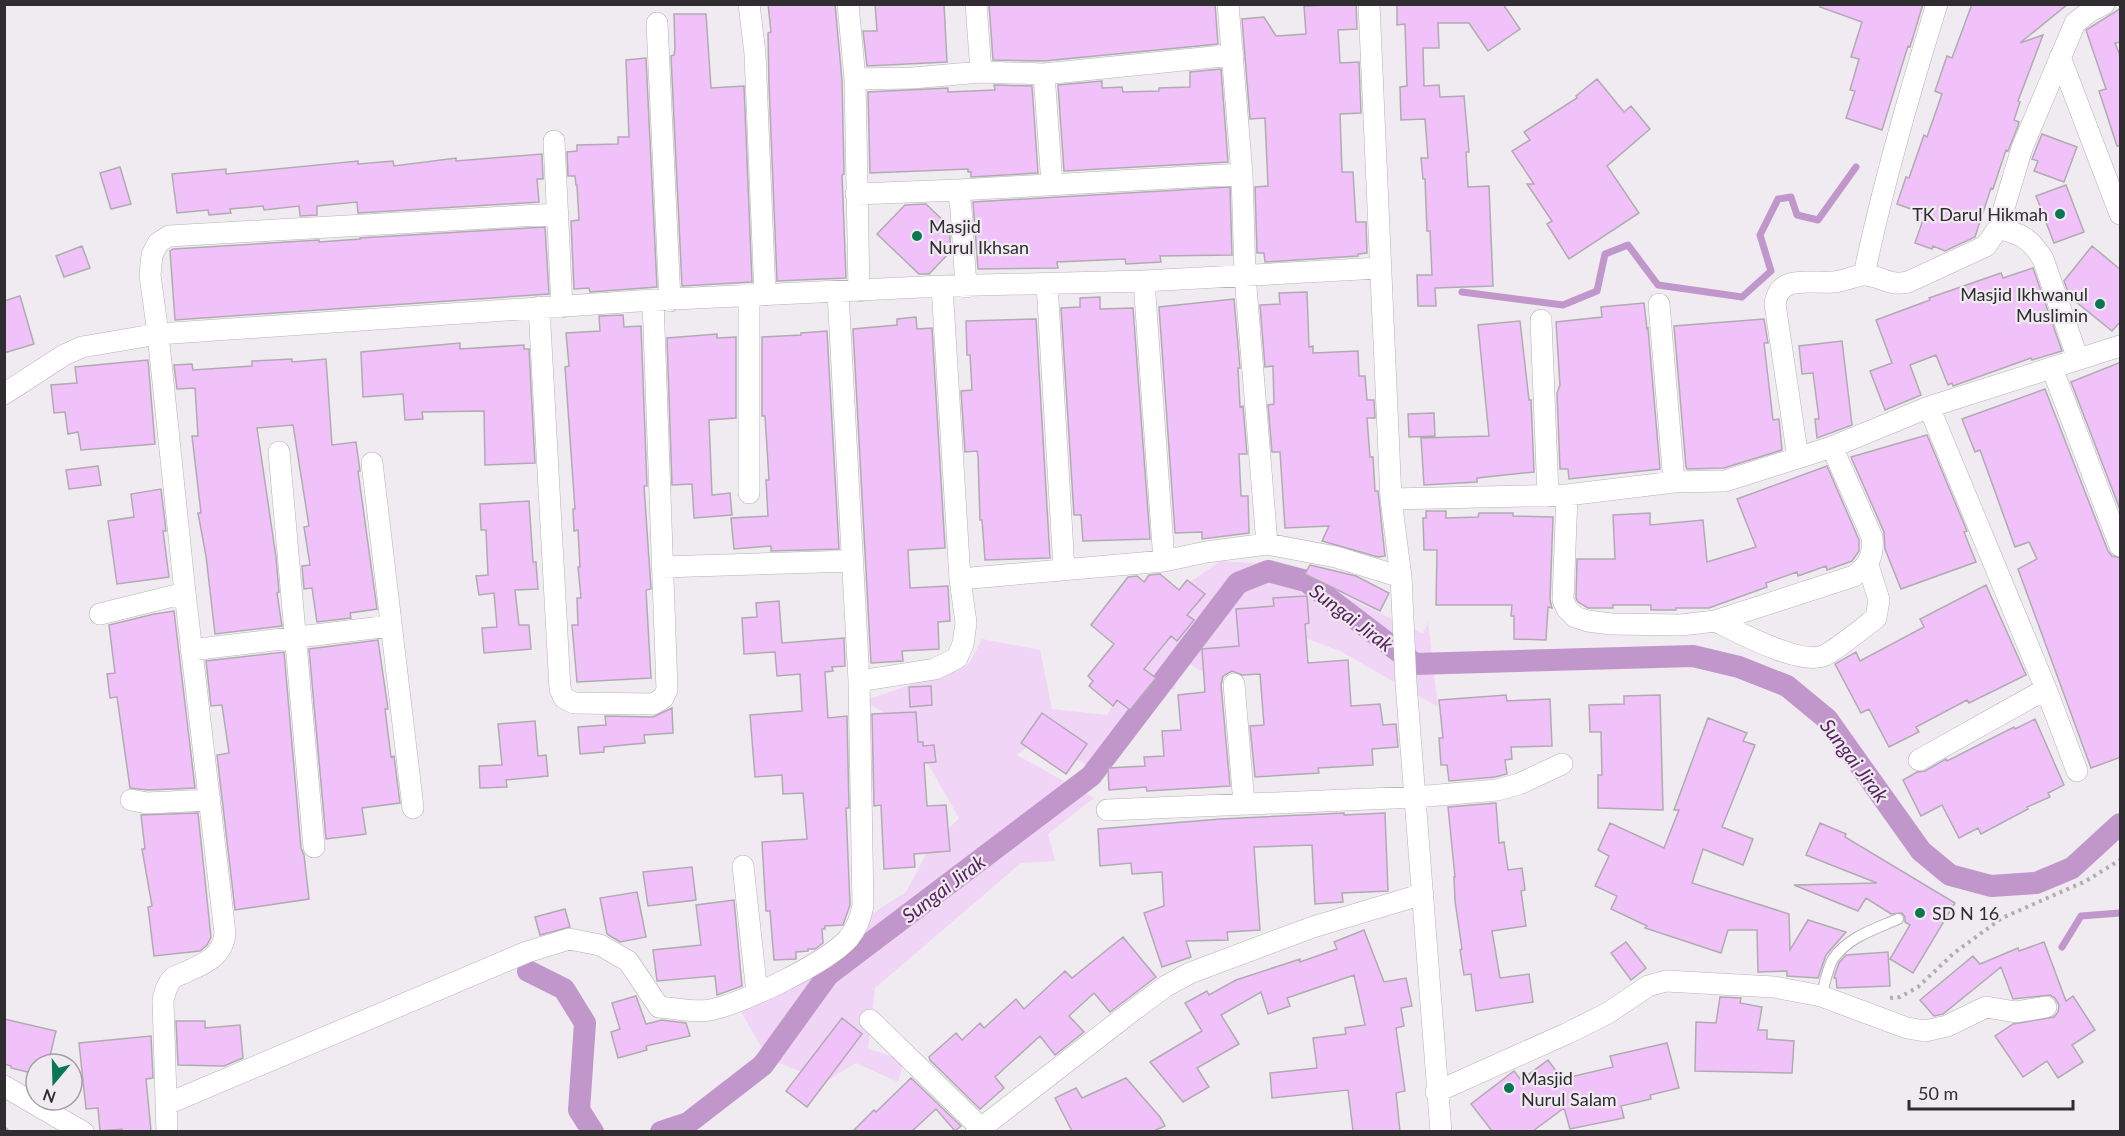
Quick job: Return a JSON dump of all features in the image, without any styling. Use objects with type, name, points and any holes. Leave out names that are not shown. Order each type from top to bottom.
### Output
[{"type":"street","points":[[749,4],[756,54],[757,296],[749,493]]},
{"type":"street","points":[[167,1104],[527,952],[569,939],[600,945],[628,961],[659,1006],[708,1010],[757,993],[795,975],[847,940],[859,923],[863,906],[860,681],[852,561],[849,292],[856,194],[855,79],[848,4]]},
{"type":"street","points":[[976,4],[981,72]]},
{"type":"street","points":[[1228,4],[1242,174],[1245,275],[1267,544]]},
{"type":"street","points":[[1369,4],[1391,499],[1401,577],[1406,683],[1436,1092],[1441,1131]]},
{"type":"street","points":[[1864,275],[1880,200],[1905,104],[1937,4]]},
{"type":"street","points":[[1798,458],[1776,316],[1776,297],[1781,287],[1794,282],[1833,282],[1864,275],[1897,285],[1986,246],[1998,228],[2022,148],[2075,23],[2104,4]]},
{"type":"street","points":[[539,307],[560,689],[564,698],[574,704],[653,704],[663,698],[667,690],[662,567],[657,23]]},
{"type":"street","points":[[855,79],[913,78],[981,72],[1044,74],[1233,55]]},
{"type":"street","points":[[2060,57],[2121,214]]},
{"type":"street","points":[[1044,74],[1052,184]]},
{"type":"street","points":[[554,141],[562,307]]},
{"type":"street","points":[[856,194],[1242,174]]},
{"type":"street","points":[[958,190],[966,287]]},
{"type":"street","points":[[167,1131],[163,1000],[166,988],[174,977],[217,955],[224,943],[225,933],[150,275],[152,255],[158,243],[170,236],[558,214]]},
{"type":"street","points":[[1998,228],[2018,233],[2034,244],[2043,259],[2078,359]]},
{"type":"street","points":[[4,394],[64,355],[82,347],[158,334],[539,307],[942,286],[1047,285],[1379,268]]},
{"type":"street","points":[[1144,281],[1164,561]]},
{"type":"street","points":[[1047,285],[1064,569]]},
{"type":"street","points":[[860,681],[934,669],[957,658],[963,644],[966,623],[960,579],[942,286]]},
{"type":"street","points":[[1659,304],[1674,482]]},
{"type":"street","points":[[1541,320],[1557,495],[1563,600],[1567,609],[1575,617],[1611,624],[1681,625],[1715,621],[1854,576],[1868,565],[1873,550],[1872,537],[1832,447]]},
{"type":"street","points":[[1391,499],[1557,495],[1674,482],[1725,481],[1832,447],[1929,407],[2121,345]]},
{"type":"street","points":[[2052,368],[2121,546]]},
{"type":"street","points":[[1929,407],[2046,689],[2077,771]]},
{"type":"street","points":[[279,452],[314,847]]},
{"type":"street","points":[[372,463],[413,808]]},
{"type":"street","points":[[960,579],[1164,561],[1206,552],[1267,544],[1336,557],[1401,577]]},
{"type":"street","points":[[662,567],[852,561]]},
{"type":"street","points":[[1715,621],[1759,641],[1806,658],[1824,656],[1876,618],[1879,600],[1868,565]]},
{"type":"street","points":[[100,614],[185,593]]},
{"type":"street","points":[[191,650],[390,626]]},
{"type":"street","points":[[1234,684],[1244,804]]},
{"type":"street","points":[[1919,760],[2046,689]]},
{"type":"street","points":[[1107,810],[1416,797],[1497,790],[1519,784],[1562,764]]},
{"type":"street","points":[[130,800],[147,803],[210,800]]},
{"type":"street","points":[[743,866],[757,993]]},
{"type":"street","points":[[870,1020],[978,1130],[1166,986],[1190,973],[1313,927],[1423,894]]},
{"type":"street","points":[[1436,1092],[1568,1033],[1608,1013],[1648,986],[1666,981],[1774,987],[1821,996],[1907,1028],[1925,1031],[1947,1026],[1986,1007],[2016,1012],[2046,1007]]},
{"type":"street","points":[[4,1086],[83,1131]]},
{"type":"lane","points":[[1821,996],[1832,960],[1842,948],[1855,938],[1898,919]]},
{"type":"path","points":[[1889,999],[1900,997],[1918,987],[1954,953],[2002,918],[2086,881],[2121,860]]},
{"type":"shaded area","points":[[1221,561],[1281,565],[1423,634],[1428,622],[1438,707],[1340,651],[1294,634],[1244,667],[1213,678],[1178,657],[1175,689],[1134,692],[1130,742],[1092,767],[1036,740],[1017,755],[1094,798],[1048,834],[1055,861],[1021,863],[875,988],[868,1049],[904,1060],[898,1082],[856,1063],[826,1081],[768,1059],[735,1001],[906,892],[927,852],[959,818],[905,724],[864,701],[969,664],[982,639],[1040,650],[1052,709],[1107,715],[1178,590]]},
{"type":"building","points":[[768,4],[835,4],[842,80],[844,174],[842,175],[846,278],[777,281],[769,85],[768,33],[771,32]]},
{"type":"building","points":[[875,4],[944,4],[947,62],[867,66],[863,31],[877,31]]},
{"type":"building","points":[[989,4],[1215,4],[1218,44],[1044,61],[993,60]]},
{"type":"building","points":[[1356,4],[1357,29],[1338,30],[1340,63],[1359,62],[1361,113],[1340,114],[1342,172],[1353,172],[1356,222],[1366,222],[1367,253],[1358,254],[1358,256],[1265,262],[1264,253],[1257,253],[1255,187],[1268,186],[1265,118],[1250,119],[1242,19],[1264,17],[1276,36],[1306,34],[1304,6]]},
{"type":"building","points":[[1397,4],[1503,4],[1520,29],[1488,51],[1469,23],[1438,23],[1439,48],[1423,48],[1424,86],[1439,85],[1440,97],[1464,96],[1469,152],[1466,152],[1468,187],[1489,186],[1493,286],[1435,288],[1436,306],[1418,306],[1417,275],[1432,275],[1430,231],[1427,231],[1425,179],[1423,179],[1421,158],[1428,158],[1425,119],[1401,120],[1400,87],[1407,86],[1405,24],[1397,25]]},
{"type":"building","points":[[1820,4],[1923,4],[1882,130],[1846,118],[1855,91],[1850,90],[1859,59],[1851,57],[1862,22],[1820,7]]},
{"type":"building","points":[[1972,4],[2068,4],[2020,43],[2043,35],[2018,101],[2020,102],[2014,120],[2019,122],[2018,126],[2008,151],[2006,150],[1993,189],[1991,188],[1975,237],[1945,251],[1915,243],[1925,214],[1897,204],[1924,135],[1927,137],[1942,94],[1935,91],[1947,56],[1952,58]]},
{"type":"building","points":[[2121,8],[2121,42],[2115,43],[2121,58],[2121,146],[2117,146],[2099,91],[2106,89],[2086,30]]},
{"type":"building","points":[[674,14],[706,14],[711,88],[744,86],[752,282],[682,286],[671,56],[674,55],[675,48]]},
{"type":"building","points":[[646,58],[657,287],[590,292],[589,288],[574,289],[571,221],[579,220],[577,185],[575,176],[568,176],[567,152],[577,151],[577,145],[618,144],[618,137],[629,137],[626,60]]},
{"type":"building","points":[[1221,69],[1228,162],[1064,171],[1058,85],[1102,81],[1102,88],[1122,87],[1123,92],[1159,91],[1159,88],[1190,87],[1190,72]]},
{"type":"building","points":[[1597,79],[1624,112],[1631,106],[1650,129],[1607,166],[1639,213],[1569,259],[1547,224],[1552,221],[1527,184],[1534,184],[1512,151],[1530,140],[1524,132],[1577,98],[1576,96]]},
{"type":"building","points":[[994,85],[1032,86],[1038,173],[971,177],[968,169],[870,173],[868,92],[948,88],[948,92],[995,90]]},
{"type":"building","points":[[2042,134],[2077,147],[2064,182],[2034,171],[2038,161],[2032,159]]},
{"type":"building","points":[[542,154],[543,179],[537,179],[539,202],[358,213],[357,202],[317,206],[317,215],[300,216],[299,206],[264,210],[263,206],[230,209],[231,213],[209,215],[208,210],[177,213],[172,174],[226,169],[226,174],[358,161],[358,164],[393,161],[394,166],[456,158],[456,161]]},
{"type":"building","points":[[120,167],[131,204],[111,209],[100,173]]},
{"type":"building","name":"TK Darul Hikmah","points":[[2066,185],[2084,232],[2054,243],[2036,196]]},
{"type":"building","points":[[1230,187],[1232,255],[1160,256],[1161,262],[1126,264],[1125,259],[1057,262],[1058,268],[978,269],[973,202]]},
{"type":"building","name":"Masjid Nurul Ikhsan","points":[[926,204],[949,226],[951,251],[929,274],[919,274],[877,234],[905,205]]},
{"type":"building","points":[[545,227],[549,294],[175,320],[170,251],[173,249]]},
{"type":"building","points":[[82,246],[90,268],[64,277],[56,256]]},
{"type":"building","name":"Masjid Ikhwanul Muslimin","points":[[2092,246],[2121,270],[2121,321],[2112,331],[2070,297],[2064,281]]},
{"type":"building","points":[[2033,268],[2062,351],[2032,360],[2031,358],[1953,386],[1952,383],[1948,385],[1936,355],[1910,365],[1921,395],[1885,410],[1870,371],[1892,363],[1876,320],[1930,300],[1929,298],[2001,273],[2003,278]]},
{"type":"building","points":[[1307,292],[1309,347],[1313,346],[1313,353],[1358,351],[1359,376],[1365,376],[1367,400],[1374,400],[1375,418],[1367,418],[1370,457],[1373,457],[1375,491],[1378,491],[1385,556],[1378,557],[1322,541],[1329,526],[1285,528],[1280,452],[1272,452],[1268,405],[1274,404],[1273,366],[1265,367],[1260,305],[1280,304],[1279,293]]},
{"type":"building","points":[[20,296],[34,344],[4,353],[4,301]]},
{"type":"building","points":[[1100,297],[1100,309],[1133,308],[1150,539],[1083,541],[1081,515],[1074,515],[1061,308],[1080,307],[1080,298]]},
{"type":"building","points":[[1234,299],[1240,368],[1238,368],[1240,407],[1243,406],[1247,454],[1239,454],[1241,496],[1248,496],[1249,533],[1202,539],[1202,532],[1175,533],[1159,307]]},
{"type":"building","points":[[1644,303],[1660,469],[1569,479],[1568,469],[1560,469],[1557,393],[1560,385],[1556,322],[1602,317],[1601,307]]},
{"type":"building","points":[[623,315],[624,327],[641,326],[647,486],[644,486],[651,589],[646,590],[651,678],[577,682],[572,625],[578,625],[577,598],[581,598],[578,530],[574,531],[573,509],[575,509],[565,367],[569,366],[566,333],[600,331],[599,316]]},
{"type":"building","points":[[916,317],[917,329],[932,328],[945,548],[908,550],[910,588],[948,586],[950,621],[938,622],[939,649],[902,651],[903,661],[871,663],[853,329],[897,325],[897,319]]},
{"type":"building","points":[[1036,319],[1050,558],[985,560],[982,520],[980,520],[978,456],[977,451],[965,452],[961,391],[972,390],[970,355],[967,355],[966,321]]},
{"type":"building","points":[[1764,319],[1768,343],[1764,343],[1773,420],[1779,419],[1782,450],[1724,468],[1687,469],[1674,326]]},
{"type":"building","points":[[1520,321],[1529,400],[1531,400],[1534,472],[1477,478],[1477,482],[1424,485],[1421,438],[1489,436],[1478,325]]},
{"type":"building","points":[[827,331],[839,549],[771,551],[771,546],[734,549],[731,518],[768,516],[766,480],[769,480],[765,416],[762,416],[762,337]]},
{"type":"building","points":[[717,334],[717,338],[736,337],[736,418],[709,420],[712,495],[730,493],[732,515],[694,518],[692,484],[672,485],[667,338]]},
{"type":"building","points":[[1842,341],[1852,425],[1817,438],[1815,419],[1819,419],[1813,373],[1802,374],[1799,346]]},
{"type":"building","points":[[460,343],[460,349],[524,345],[524,349],[529,349],[535,463],[485,465],[484,411],[422,412],[423,419],[405,420],[403,394],[363,397],[361,352]]},
{"type":"building","points":[[292,359],[292,362],[326,359],[332,445],[356,442],[377,609],[350,613],[351,618],[317,622],[312,588],[304,589],[302,566],[310,565],[304,527],[309,526],[293,425],[257,428],[276,557],[279,592],[277,593],[282,626],[215,634],[206,556],[198,513],[201,513],[192,436],[198,436],[195,388],[177,389],[174,365],[192,364],[193,370],[252,366],[252,361]]},
{"type":"building","points":[[148,360],[155,444],[81,450],[78,432],[68,434],[65,412],[54,413],[51,385],[77,383],[75,367]]},
{"type":"building","points":[[2121,362],[2121,512],[2071,382]]},
{"type":"building","points":[[2045,389],[2108,551],[2112,556],[2121,558],[2121,757],[2091,768],[2018,569],[2037,559],[2029,542],[2015,547],[1980,450],[1975,452],[1962,419]]},
{"type":"building","points":[[1434,413],[1435,436],[1409,437],[1408,414]]},
{"type":"building","points":[[1927,435],[1967,531],[1964,532],[1976,562],[1901,589],[1885,549],[1884,532],[1851,457]]},
{"type":"building","points":[[98,466],[101,485],[69,489],[66,470]]},
{"type":"building","points":[[1827,466],[1859,540],[1859,551],[1852,561],[1827,570],[1826,566],[1798,576],[1797,572],[1766,583],[1767,587],[1709,608],[1651,610],[1651,605],[1613,605],[1613,608],[1588,608],[1578,602],[1576,598],[1577,559],[1615,559],[1613,515],[1650,513],[1650,525],[1703,520],[1707,562],[1756,547],[1737,499]]},
{"type":"building","points":[[161,489],[166,531],[163,531],[169,577],[117,584],[108,521],[134,517],[131,494]]},
{"type":"building","points":[[529,501],[533,562],[536,562],[538,589],[515,590],[519,625],[529,625],[531,649],[484,653],[482,628],[497,627],[494,593],[479,595],[476,576],[488,575],[486,530],[481,530],[480,504]]},
{"type":"building","points":[[1426,511],[1446,511],[1446,518],[1478,517],[1479,513],[1513,513],[1513,516],[1553,517],[1550,600],[1552,608],[1548,607],[1546,640],[1514,639],[1512,605],[1436,605],[1437,550],[1424,550],[1423,518],[1426,518]]},
{"type":"building","points":[[1310,565],[1356,576],[1389,593],[1380,611],[1305,574]]},
{"type":"building","points":[[1160,574],[1179,590],[1187,580],[1205,594],[1187,615],[1194,620],[1177,641],[1171,636],[1144,669],[1156,678],[1130,710],[1117,700],[1113,706],[1089,686],[1093,681],[1088,676],[1114,644],[1091,625],[1128,577],[1137,576],[1144,582],[1149,575]]},
{"type":"building","points":[[1986,585],[2026,675],[1969,703],[1967,700],[1916,727],[1919,732],[1889,747],[1869,709],[1861,713],[1835,664],[1856,652],[1860,661],[1924,627],[1920,619]]},
{"type":"building","points":[[1307,596],[1309,623],[1305,624],[1308,663],[1348,660],[1351,706],[1380,704],[1383,725],[1396,724],[1398,747],[1372,749],[1373,765],[1318,768],[1319,773],[1255,777],[1250,726],[1264,725],[1260,674],[1242,675],[1232,671],[1223,676],[1221,685],[1230,786],[1147,791],[1146,787],[1109,790],[1108,768],[1145,766],[1144,757],[1164,756],[1162,731],[1181,730],[1178,695],[1205,692],[1202,649],[1239,646],[1236,609],[1274,606],[1273,598]]},
{"type":"building","points":[[779,601],[782,643],[844,638],[845,666],[832,667],[833,671],[825,672],[828,718],[847,716],[849,808],[846,808],[850,905],[843,925],[825,926],[825,929],[822,929],[823,943],[815,949],[796,952],[796,959],[774,960],[770,911],[766,911],[762,842],[807,839],[803,793],[783,794],[782,775],[755,777],[750,715],[802,711],[800,674],[777,676],[775,652],[744,654],[742,618],[757,617],[756,603]]},
{"type":"building","points":[[174,611],[195,788],[148,790],[130,788],[117,697],[110,698],[107,674],[115,673],[109,625]]},
{"type":"building","points":[[378,640],[388,709],[385,709],[391,757],[394,756],[400,803],[362,808],[366,834],[326,839],[309,649]]},
{"type":"building","points":[[284,652],[301,848],[304,855],[309,899],[235,910],[217,755],[229,753],[222,705],[211,706],[206,661]]},
{"type":"building","points":[[931,686],[932,705],[910,707],[909,687]]},
{"type":"building","points":[[1506,695],[1507,701],[1550,699],[1552,746],[1511,747],[1512,759],[1505,760],[1507,774],[1449,781],[1447,765],[1441,765],[1439,738],[1443,738],[1439,700]]},
{"type":"building","points":[[1660,695],[1663,810],[1598,808],[1598,775],[1602,775],[1601,732],[1590,732],[1589,705],[1624,704],[1624,696]]},
{"type":"building","points":[[672,708],[673,733],[644,735],[645,743],[604,747],[604,752],[580,754],[578,727],[606,725],[605,716],[653,717]]},
{"type":"building","points":[[916,712],[918,742],[923,742],[923,746],[934,745],[936,762],[924,763],[927,806],[946,805],[950,851],[914,854],[915,867],[884,869],[881,805],[874,806],[872,714]]},
{"type":"building","points":[[1042,713],[1087,744],[1066,774],[1021,743]]},
{"type":"building","points":[[1708,718],[1747,733],[1743,741],[1755,745],[1722,827],[1753,839],[1743,865],[1703,849],[1692,883],[1789,914],[1790,950],[1808,920],[1846,932],[1826,955],[1818,978],[1787,976],[1787,971],[1758,972],[1757,930],[1728,930],[1721,953],[1645,928],[1647,926],[1611,909],[1617,896],[1595,886],[1609,856],[1598,850],[1610,823],[1664,848],[1679,810],[1674,810]]},
{"type":"building","points":[[2035,719],[2064,785],[2048,793],[2050,797],[2027,807],[2028,809],[1981,834],[1978,828],[1959,838],[1942,805],[1921,816],[1903,780]]},
{"type":"building","points":[[535,721],[538,756],[546,755],[548,776],[506,780],[507,787],[480,788],[479,766],[502,765],[498,724]]},
{"type":"building","points":[[1496,803],[1499,843],[1504,842],[1508,870],[1522,868],[1525,890],[1521,891],[1526,926],[1492,931],[1500,978],[1529,974],[1533,1002],[1476,1011],[1471,974],[1464,975],[1460,950],[1462,949],[1455,901],[1448,807]]},
{"type":"building","points":[[198,813],[211,937],[200,951],[154,956],[148,907],[152,906],[142,849],[145,849],[141,815]]},
{"type":"building","points":[[1344,813],[1344,815],[1385,813],[1388,891],[1342,893],[1343,902],[1315,904],[1312,845],[1254,847],[1260,930],[1227,932],[1228,940],[1186,941],[1191,957],[1162,967],[1144,913],[1164,906],[1162,872],[1132,874],[1131,863],[1100,866],[1098,829],[1221,819]]},
{"type":"building","name":"SD N 16","points":[[1820,823],[1846,834],[1845,837],[1955,903],[1913,973],[1890,959],[1910,925],[1905,922],[1902,913],[1891,914],[1866,898],[1858,911],[1794,885],[1877,883],[1806,855]]},
{"type":"building","points":[[692,867],[696,900],[648,906],[643,872]]},
{"type":"building","points":[[637,892],[646,937],[620,942],[607,934],[600,898]]},
{"type":"building","points":[[734,900],[742,986],[717,995],[715,976],[657,981],[653,950],[701,945],[696,905]]},
{"type":"building","points":[[565,909],[570,927],[540,935],[535,917]]},
{"type":"building","points":[[1364,930],[1384,982],[1406,978],[1412,1006],[1401,1008],[1404,1026],[1396,1028],[1405,1091],[1396,1093],[1400,1131],[1353,1131],[1348,1090],[1272,1098],[1270,1073],[1317,1068],[1313,1038],[1346,1034],[1345,1028],[1365,1025],[1354,975],[1287,998],[1290,1006],[1268,1014],[1261,992],[1221,1015],[1239,1044],[1197,1068],[1209,1087],[1183,1102],[1150,1062],[1202,1031],[1185,1003],[1207,991],[1209,995],[1236,980],[1337,949],[1334,942]]},
{"type":"building","points":[[1123,937],[1156,977],[1110,1012],[1094,993],[1069,1016],[1084,1032],[1055,1055],[1040,1036],[995,1077],[1004,1088],[980,1109],[930,1060],[929,1057],[956,1033],[962,1040],[980,1023],[984,1028],[1016,999],[1024,1009],[1065,971],[1072,978]]},
{"type":"building","points":[[1626,942],[1646,968],[1631,980],[1611,953]]},
{"type":"building","points":[[2044,942],[2066,1001],[2073,996],[2095,1030],[2072,1045],[2083,1062],[2058,1078],[2047,1061],[2023,1077],[1995,1036],[2013,1024],[2054,1017],[2059,1005],[2050,995],[2013,999],[2001,967],[1943,1014],[1934,1016],[1920,1000],[1973,956],[1980,964],[2018,948],[2019,951]]},
{"type":"building","points":[[1888,952],[1890,986],[1837,988],[1835,974],[1839,963],[1846,955]]},
{"type":"building","points":[[636,996],[646,1024],[662,1020],[686,1023],[690,1036],[646,1046],[647,1050],[618,1058],[611,1032],[620,1029],[612,1003]]},
{"type":"building","points":[[1720,997],[1741,998],[1740,1003],[1762,1007],[1758,1030],[1767,1030],[1767,1039],[1794,1041],[1792,1073],[1695,1071],[1696,1022],[1716,1023]]},
{"type":"building","points":[[842,1018],[862,1034],[807,1107],[786,1091]]},
{"type":"building","points":[[4,1019],[56,1031],[51,1052],[24,1052],[24,1071],[4,1064]]},
{"type":"building","points":[[176,1021],[205,1021],[205,1028],[240,1025],[243,1058],[224,1066],[178,1065]]},
{"type":"building","points":[[151,1036],[153,1078],[146,1079],[151,1131],[122,1131],[122,1129],[100,1131],[98,1108],[86,1109],[84,1052],[80,1052],[79,1043]]},
{"type":"building","points":[[1667,1043],[1679,1088],[1650,1095],[1651,1099],[1621,1106],[1624,1118],[1570,1129],[1564,1108],[1533,1131],[1492,1131],[1471,1104],[1514,1071],[1521,1080],[1548,1060],[1562,1079],[1613,1067],[1610,1056]]},
{"type":"building","points":[[911,1078],[961,1126],[955,1131],[936,1109],[912,1131],[853,1131],[874,1110],[876,1112]]},
{"type":"building","points":[[1126,1078],[1165,1126],[1154,1131],[1072,1131],[1055,1098],[1076,1088],[1082,1098]]},
{"type":"waterway","points":[[1462,292],[1563,305],[1597,291],[1605,254],[1628,245],[1658,285],[1742,297],[1771,271],[1760,235],[1778,199],[1791,197],[1797,215],[1818,220],[1856,167]]},
{"type":"waterway","name":"Sungai Jirak","points":[[661,1132],[688,1123],[763,1065],[828,975],[1091,776],[1238,583],[1268,571],[1306,581],[1415,664],[1693,656],[1739,667],[1787,686],[1827,719],[1921,851],[1950,875],[1991,886],[2036,883],[2072,868],[2120,824]]},
{"type":"waterway","points":[[2062,947],[2081,916],[2120,913]]},
{"type":"waterway","name":"Sungai Jirak","points":[[528,971],[564,989],[585,1023],[579,1110],[593,1132]]},
{"type":"place","name":"TK Darul Hikmah","points":[[2060,214]]},
{"type":"place","name":"Masjid Nurul Ikhsan","points":[[917,236]]},
{"type":"place","name":"Masjid Ikhwanul Muslimin","points":[[2100,304]]},
{"type":"place","name":"SD N 16","points":[[1920,913]]},
{"type":"place","name":"Masjid Nurul Salam","points":[[1509,1088]]}]
